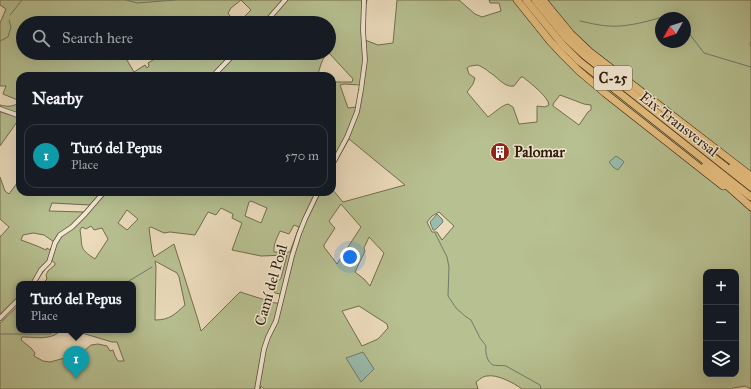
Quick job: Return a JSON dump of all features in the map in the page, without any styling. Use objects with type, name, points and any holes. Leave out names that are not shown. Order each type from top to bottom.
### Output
[{"type":"highway","points":[[517,0],[550,41],[579,71],[751,208]]},
{"type":"highway","name":"Eix Transversal","points":[[526,0],[579,61],[751,197]]},
{"type":"highway","name":"Eix Transversal","points":[[535,0],[567,39],[584,55],[751,187]]},
{"type":"highway","points":[[543,0],[571,34],[590,52],[751,176]]},
{"type":"highway","points":[[656,122],[676,142],[751,208]]},
{"type":"highway","points":[[700,147],[751,179]]},
{"type":"street","points":[[271,16],[285,0]]},
{"type":"street","points":[[336,158],[347,137],[357,112],[362,90],[365,60],[363,30],[364,0]]},
{"type":"street","points":[[217,72],[228,60]]},
{"type":"street","points":[[0,109],[16,115]]},
{"type":"street","points":[[35,281],[41,270],[49,262],[55,243],[60,235],[72,227],[101,196]]},
{"type":"street","name":"Camí del Poal","points":[[258,389],[264,349],[276,321],[294,249],[305,219],[316,196]]},
{"type":"street","points":[[0,318],[16,302]]},
{"type":"green space","points":[[0,0],[241,0],[231,8],[228,13],[230,16],[16,16],[16,60],[127,60],[134,72],[16,72],[16,99],[3,94],[6,86],[0,86],[0,23],[6,9],[0,5]]},
{"type":"green space","points":[[241,0],[367,0],[364,15],[365,40],[378,45],[393,43],[397,0],[459,0],[475,14],[482,17],[501,11],[499,3],[490,3],[489,0],[751,0],[751,389],[745,386],[732,389],[522,389],[515,384],[496,376],[491,376],[484,377],[476,382],[478,389],[264,389],[261,386],[260,389],[0,389],[0,323],[16,308],[16,333],[57,333],[48,337],[22,337],[21,340],[35,353],[34,356],[43,361],[50,362],[76,355],[91,345],[98,344],[107,346],[110,351],[113,350],[118,361],[124,361],[117,342],[112,342],[82,333],[136,333],[136,281],[45,281],[47,279],[46,275],[48,271],[55,265],[55,263],[51,260],[37,281],[16,281],[16,304],[0,321],[0,236],[9,227],[0,219],[0,177],[5,191],[9,194],[16,184],[16,196],[336,196],[336,194],[343,202],[405,185],[349,139],[336,162],[336,82],[352,82],[353,79],[335,60],[336,16],[245,16],[251,10]],"holes":[[[478,65],[487,70],[504,84],[510,86],[514,86],[521,77],[523,77],[546,98],[549,105],[545,107],[537,106],[537,122],[519,124],[513,107],[508,104],[501,107],[488,117],[467,92],[473,84],[475,78],[469,74],[467,68]],[[340,85],[360,85],[357,107],[348,108]],[[560,95],[591,105],[591,110],[579,125],[553,106]],[[251,201],[267,208],[261,223],[245,216],[249,202]],[[52,203],[90,205],[84,212],[49,211]],[[341,204],[361,227],[337,264],[324,247],[335,228],[329,221]],[[221,208],[233,214],[232,218],[242,223],[232,250],[261,256],[287,255],[281,278],[274,291],[275,293],[280,294],[279,303],[240,292],[201,331],[174,244],[154,257],[149,228],[151,227],[164,233],[170,232],[195,235],[208,212],[216,215]],[[127,210],[138,219],[127,230],[118,223]],[[439,212],[454,226],[442,240],[437,232],[432,232],[427,222],[432,216]],[[294,225],[299,227],[290,252],[274,252],[275,244],[280,231],[289,234]],[[91,226],[94,230],[102,228],[108,239],[95,259],[82,247],[80,230],[82,227],[86,229]],[[33,233],[44,235],[54,242],[50,250],[47,248],[46,250],[21,240],[23,235]],[[369,237],[384,253],[370,286],[355,272],[365,251],[364,248]],[[155,261],[177,273],[185,305],[168,318],[155,320],[156,267]],[[359,306],[387,324],[388,328],[378,339],[362,346],[342,311]]]},
{"type":"green space","points":[[153,60],[323,60],[319,72],[134,72],[145,65],[147,68],[149,66],[148,63]]},
{"type":"green space","points":[[0,105],[15,105],[16,123],[0,146]]},
{"type":"shaded area","points":[[616,156],[624,162],[618,170],[609,162]]},
{"type":"shaded area","points":[[437,214],[443,222],[435,230],[433,230],[430,222]]},
{"type":"shaded area","points":[[363,352],[374,369],[361,382],[346,358]]},
{"type":"waterway","points":[[10,15],[22,0]]},
{"type":"waterway","points":[[126,0],[137,3],[175,0]]},
{"type":"waterway","points":[[580,21],[615,26],[655,19]]},
{"type":"waterway","points":[[0,41],[8,37],[11,27],[9,20]]},
{"type":"waterway","points":[[691,36],[704,53],[751,67]]},
{"type":"waterway","points":[[435,233],[447,257],[449,267],[448,296],[456,308],[471,320],[486,346],[486,354],[489,362],[493,365],[506,366],[540,385],[541,389]]},
{"type":"waterway","points":[[129,281],[152,267]]},
{"type":"waterway","points":[[0,334],[52,333]]},
{"type":"place","name":"Palomar","points":[[500,152]]},
{"type":"place","name":"Turó del Pepus","points":[[76,379]]}]
